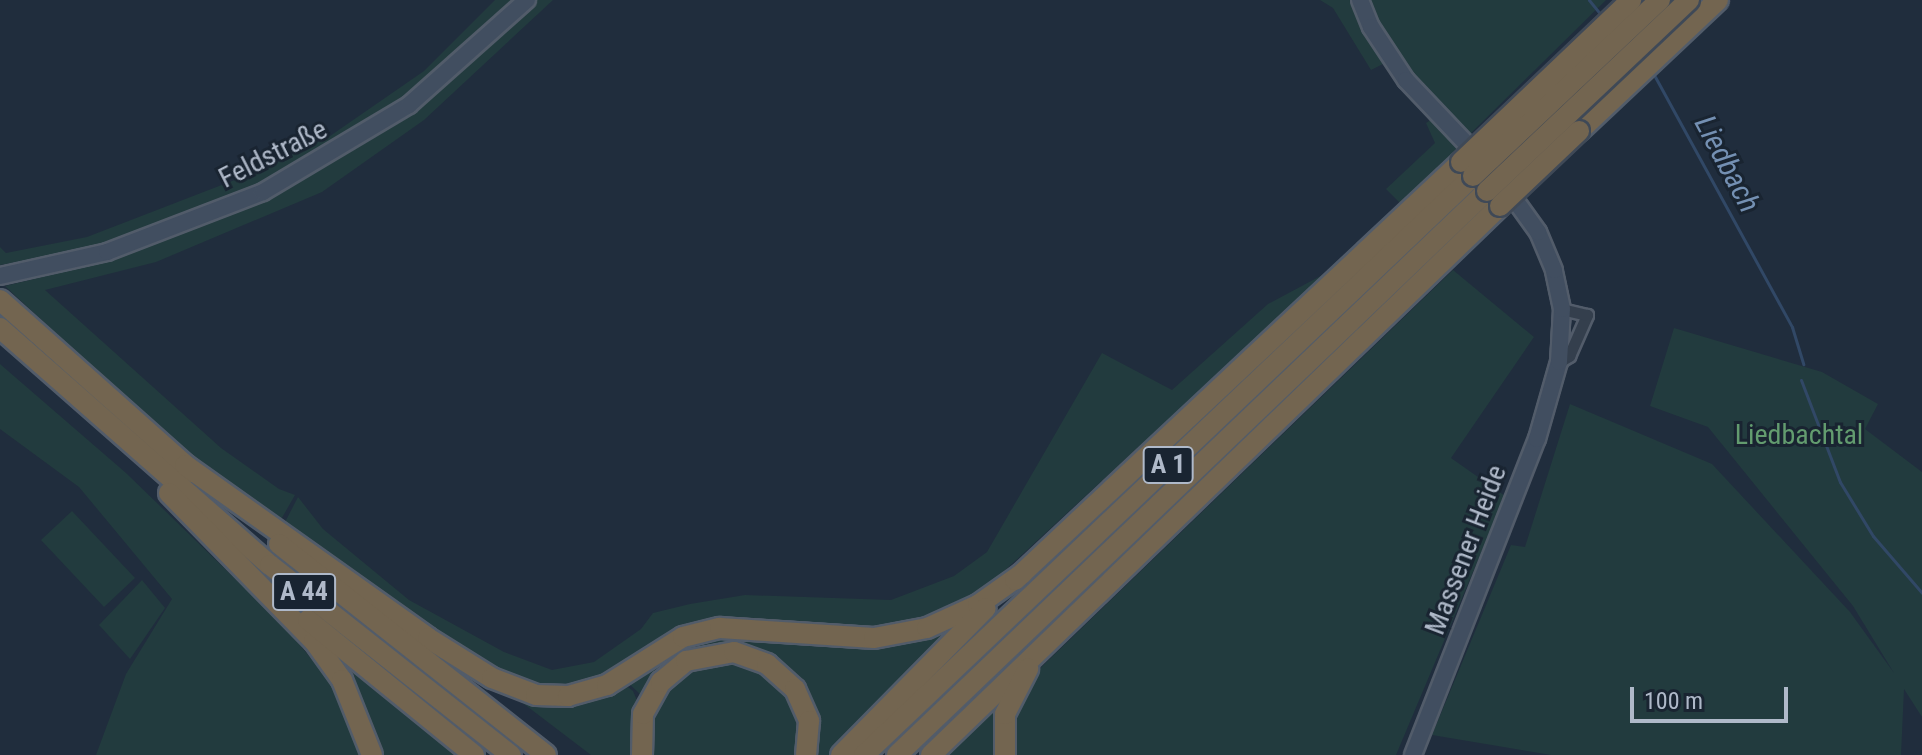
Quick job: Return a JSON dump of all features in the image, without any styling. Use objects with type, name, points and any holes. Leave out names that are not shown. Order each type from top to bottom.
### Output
[{"type":"highway","points":[[931,755],[1069,619],[1480,184],[1631,0]]},
{"type":"highway","name":"A 1","points":[[897,755],[1480,184],[1660,0]]},
{"type":"highway","name":"A 1","points":[[864,755],[1480,184],[1689,0]]},
{"type":"highway","points":[[841,755],[1023,573],[1480,184],[1718,0]]},
{"type":"highway","name":"A 44","points":[[0,300],[185,465],[516,746]]},
{"type":"highway","name":"A 44","points":[[0,328],[270,565],[516,746],[546,755]]},
{"type":"highway","points":[[103,421],[314,641],[342,680],[366,730],[372,755]]},
{"type":"highway","points":[[185,465],[348,576],[428,638],[492,678],[536,695],[568,696],[607,685],[683,637],[720,628],[874,638],[927,628],[978,605],[1023,573]]},
{"type":"highway","points":[[228,553],[474,755]]},
{"type":"highway","points":[[1005,755],[1005,714],[1011,698],[1031,663],[1069,619]]},
{"type":"highway","points":[[642,755],[643,714],[661,682],[686,661],[724,652],[751,656],[789,682],[809,721],[806,755]]},
{"type":"highway","points":[[516,746],[554,755]]},
{"type":"street","name":"Feldstraße","points":[[6,274],[107,252],[263,192],[409,105],[527,0]]},
{"type":"street","name":"Massener Heide","points":[[1360,0],[1371,27],[1406,80],[1527,214],[1550,259],[1562,309],[1559,362],[1537,439],[1413,755]]},
{"type":"street","name":"Massener Heide","points":[[1559,362],[1569,356],[1587,315],[1562,309]]},
{"type":"green space","points":[[495,0],[518,0],[406,98],[259,188],[162,228],[86,250],[0,265],[0,247],[6,253],[87,237],[258,171],[330,136],[424,71]]},
{"type":"green space","points":[[537,0],[553,0],[424,120],[322,192],[156,262],[45,290],[221,448],[279,489],[295,495],[279,523],[190,458],[5,286],[88,266],[263,200],[414,111]]},
{"type":"green space","points":[[1320,0],[1355,0],[1387,62],[1371,70],[1333,8]]},
{"type":"green space","points":[[1365,0],[1606,0],[1466,138],[1394,56]]},
{"type":"green space","points":[[1434,118],[1461,146],[1402,205],[1386,189],[1435,143],[1426,123]]},
{"type":"green space","points":[[1453,270],[1534,337],[1451,458],[1505,496],[1396,755],[1013,755],[1013,712],[1030,678]]},
{"type":"green space","points":[[1328,272],[975,598],[956,610],[872,633],[719,623],[604,681],[537,691],[494,675],[283,526],[298,497],[323,529],[409,600],[504,652],[552,670],[594,662],[641,629],[653,613],[690,604],[745,595],[891,600],[954,576],[987,552],[1102,353],[1172,390],[1268,304]]},
{"type":"green space","name":"Liedbachtal","points":[[1674,328],[1822,372],[1878,404],[1865,429],[1922,472],[1922,717],[1904,689],[1901,755],[1551,755],[1432,735],[1511,545],[1525,547],[1570,404],[1712,464],[1850,612],[1894,673],[1853,606],[1708,427],[1650,406]]},
{"type":"green space","points":[[0,364],[126,473],[288,630],[337,691],[362,755],[96,755],[126,674],[172,599],[79,487],[0,429]]},
{"type":"green space","points":[[72,511],[135,578],[104,607],[41,540]]},
{"type":"green space","points":[[142,580],[165,608],[130,659],[99,625]]},
{"type":"green space","points":[[969,614],[831,755],[814,755],[812,705],[734,647],[642,696],[623,678],[648,662],[720,633],[833,642]]},
{"type":"green space","points":[[327,651],[461,755],[379,755]]},
{"type":"green space","points":[[749,660],[801,706],[802,755],[646,755],[655,699],[689,666]]},
{"type":"green space","points":[[624,684],[633,691],[640,708],[637,755],[591,755],[507,691]]},
{"type":"green space","points":[[1009,684],[1002,755],[937,755]]},
{"type":"waterway","name":"Liedbach","points":[[1589,0],[1603,17]]},
{"type":"waterway","name":"Liedbach","points":[[1653,73],[1792,327],[1803,364]]},
{"type":"waterway","name":"Liedbach","points":[[1801,380],[1840,482],[1873,536],[1922,593]]}]
